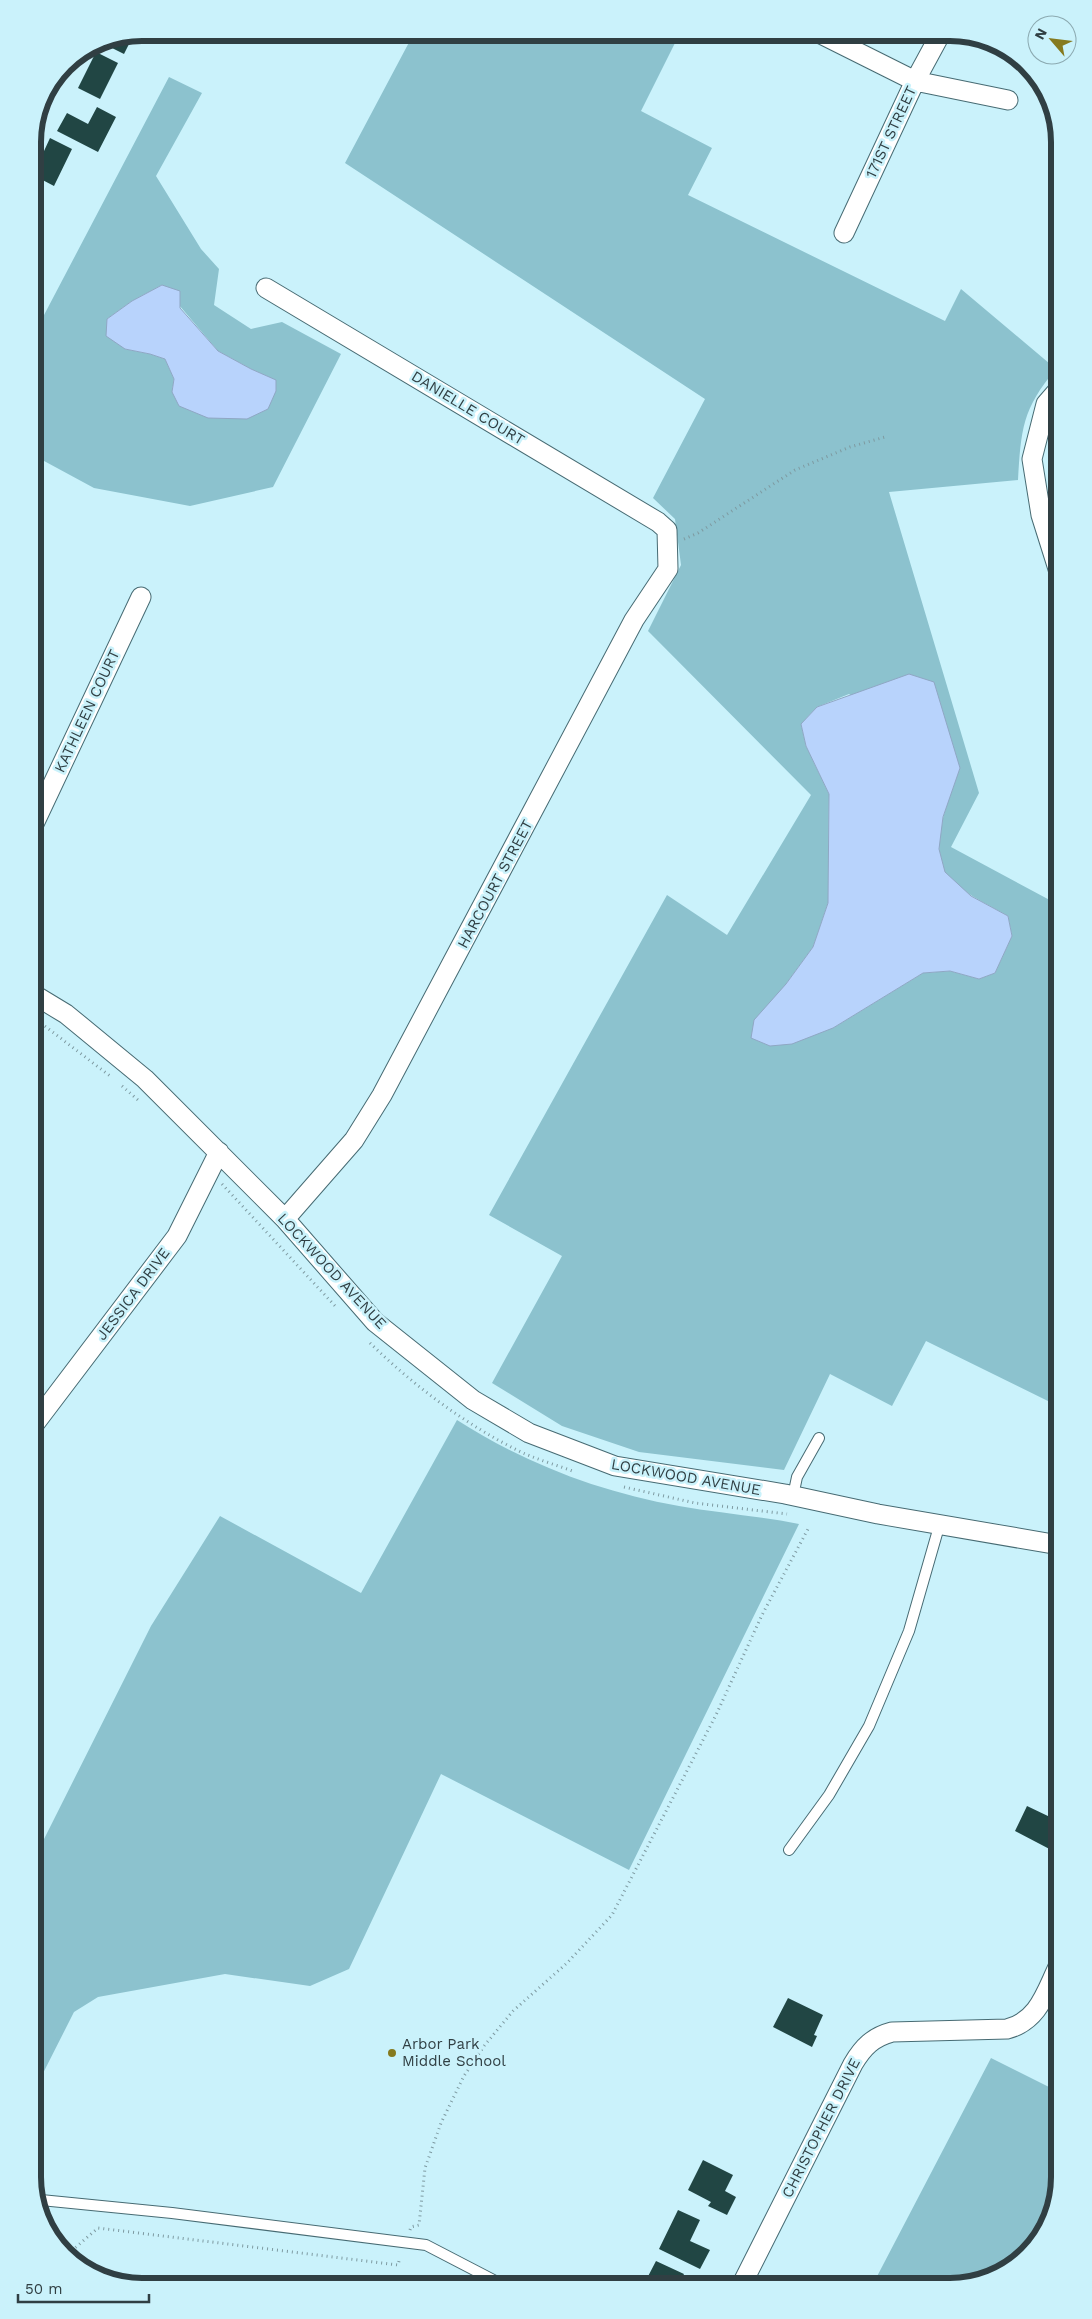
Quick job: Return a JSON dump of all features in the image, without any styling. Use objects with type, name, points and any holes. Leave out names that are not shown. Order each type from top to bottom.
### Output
[{"type":"street","points":[[835,41],[915,81],[1008,100]]},
{"type":"street","name":"171ST STREET","points":[[844,233],[915,81],[937,41]]},
{"type":"street","name":"DANIELLE COURT","points":[[266,288],[658,522],[667,538]]},
{"type":"street","points":[[1051,399],[1046,404],[1032,459],[1041,515],[1051,545]]},
{"type":"street","name":"HARCOURT STREET","points":[[285,1219],[354,1140],[382,1095],[634,620],[668,569],[667,538]]},
{"type":"street","name":"KATHLEEN COURT","points":[[41,809],[141,597]]},
{"type":"street","name":"LOCKWOOD AVENUE","points":[[41,999],[66,1014],[145,1079],[285,1219],[375,1322],[473,1400],[529,1433],[615,1466],[793,1496],[878,1514],[1051,1543]]},
{"type":"street","name":"JESSICA DRIVE","points":[[41,1415],[177,1236],[219,1152]]},
{"type":"street","name":"CHRISTOPHER DRIVE","points":[[745,2278],[853,2064],[867,2044],[877,2035],[892,2032],[1007,2029],[1024,2024],[1033,2015],[1051,1982]]},
{"type":"lane","points":[[793,1496],[797,1477],[819,1438]]},
{"type":"lane","points":[[789,1850],[829,1795],[869,1726],[910,1631],[940,1523]]},
{"type":"lane","points":[[44,2200],[172,2213],[426,2245],[490,2278]]},
{"type":"path","points":[[667,538],[698,534],[795,470],[850,447],[885,437]]},
{"type":"path","points":[[410,2232],[411,2227],[419,2225],[425,2168],[440,2123],[464,2076],[484,2046],[513,2011],[567,1963],[612,1916],[716,1715],[762,1614],[808,1529]]},
{"type":"path","points":[[73,2250],[98,2228],[398,2265],[399,2261]]},
{"type":"shaded area","points":[[410,41],[676,41],[641,111],[712,148],[688,195],[945,321],[961,289],[1051,365],[1051,375],[1036,396],[1025,421],[1020,447],[1018,480],[889,492],[979,793],[951,847],[1051,901],[1051,1403],[926,1341],[892,1406],[830,1374],[784,1470],[639,1452],[562,1426],[492,1383],[562,1256],[489,1215],[667,895],[727,935],[811,795],[648,631],[681,565],[675,519],[653,498],[705,399],[345,163]],"holes":[[[849,694],[960,768],[940,834],[939,847],[945,872],[956,885],[1008,916],[1012,936],[995,973],[979,979],[950,971],[923,973],[833,1028],[786,984],[813,947],[828,903],[829,794],[806,746],[801,724],[817,707]]]},
{"type":"shaded area","points":[[169,77],[202,93],[156,176],[201,249],[219,269],[214,305],[251,329],[282,322],[341,354],[273,487],[190,506],[94,488],[41,459],[41,321]],"holes":[[[162,285],[218,351],[275,380],[172,392],[174,379],[165,359],[125,349],[107,319],[132,301]]]},
{"type":"shaded area","points":[[162,285],[180,291],[180,308],[218,351],[276,380],[276,391],[268,409],[247,419],[208,418],[179,406],[172,392],[174,379],[165,359],[125,349],[106,336],[107,319],[132,301]]},
{"type":"shaded area","points":[[909,674],[934,682],[960,768],[943,817],[939,849],[945,872],[971,896],[1008,916],[1012,936],[995,973],[979,979],[950,971],[923,973],[833,1028],[792,1044],[770,1046],[751,1038],[754,1020],[786,984],[813,947],[828,903],[829,794],[806,746],[801,724],[817,707]]},
{"type":"shaded area","points":[[457,1420],[509,1450],[564,1474],[620,1493],[679,1506],[799,1524],[629,1870],[441,1774],[349,1969],[310,1986],[225,1974],[98,1997],[74,2012],[41,2077],[41,1845],[151,1626],[220,1516],[361,1593]]},
{"type":"shaded area","points":[[991,2058],[1051,2088],[1051,2183],[1049,2196],[1040,2221],[1026,2243],[1000,2264],[969,2276],[956,2278],[876,2278]]},
{"type":"building","points":[[130,42],[124,54],[110,47]]},
{"type":"building","points":[[95,53],[118,63],[100,99],[78,88]]},
{"type":"building","points":[[97,107],[116,117],[98,152],[57,131],[67,113],[88,124]]},
{"type":"building","points":[[50,138],[72,149],[54,186],[41,179],[41,158]]},
{"type":"building","points":[[1027,1806],[1050,1817],[1051,1815],[1051,1850],[1015,1831]]},
{"type":"building","points":[[788,1998],[823,2015],[814,2035],[817,2036],[812,2047],[773,2027]]},
{"type":"building","points":[[703,2160],[733,2175],[725,2191],[736,2197],[727,2215],[708,2206],[711,2202],[688,2190]]},
{"type":"building","points":[[678,2210],[700,2220],[690,2241],[710,2250],[700,2269],[659,2249]]},
{"type":"building","points":[[656,2261],[684,2274],[682,2278],[647,2278]]},
{"type":"place","name":"Arbor Park Middle School","points":[[392,2053]]}]
